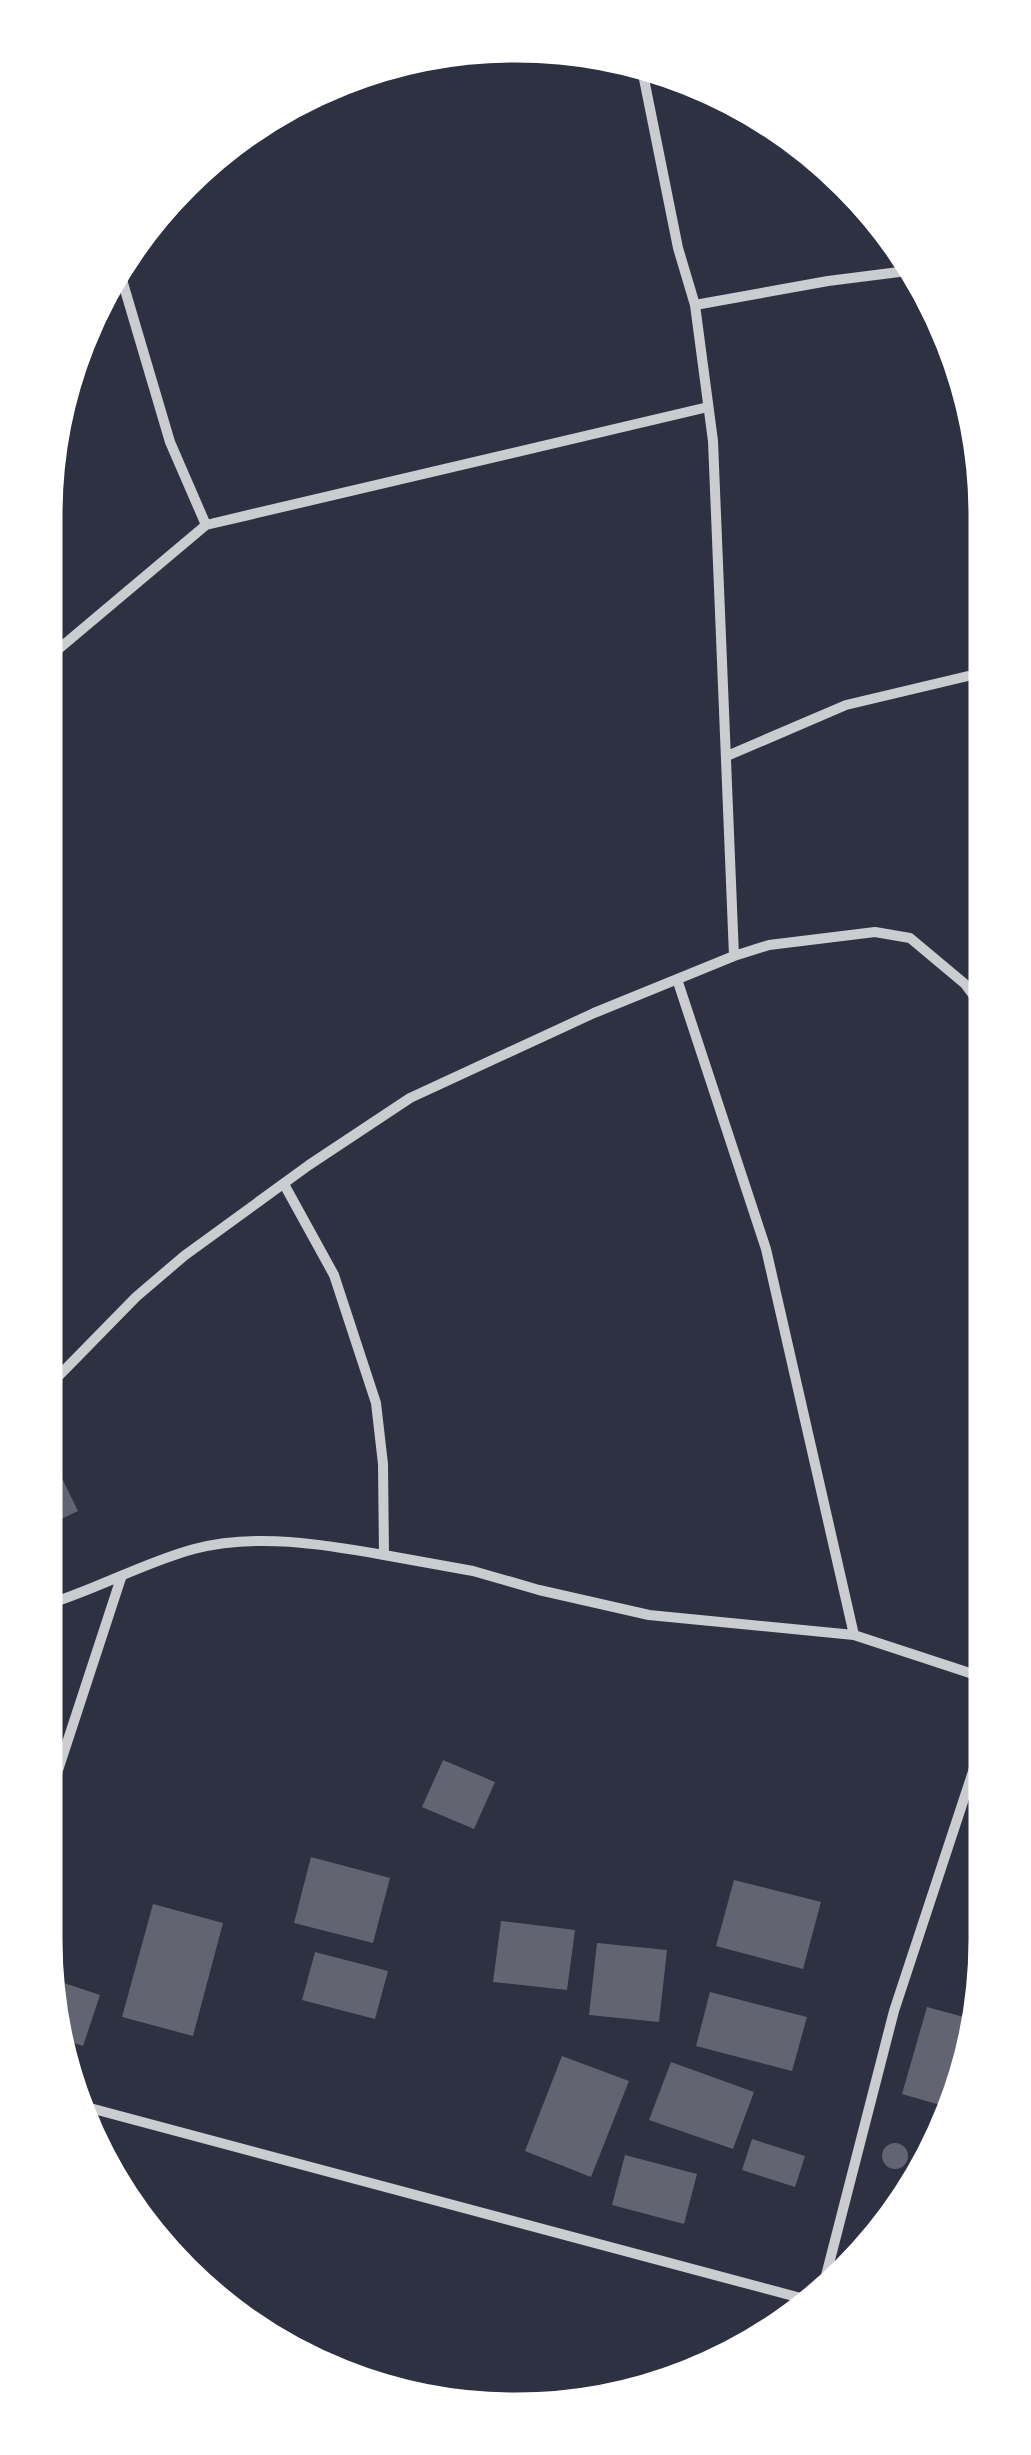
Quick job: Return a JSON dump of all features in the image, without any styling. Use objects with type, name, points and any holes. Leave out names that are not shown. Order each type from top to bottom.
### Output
[{"type":"street","points":[[643,79],[678,248],[695,305],[716,474],[734,956]]},
{"type":"street","points":[[695,305],[900,272]]},
{"type":"street","points":[[123,284],[170,442],[206,525]]},
{"type":"street","points":[[60,649],[206,525],[708,407]]},
{"type":"street","points":[[727,756],[846,705],[971,675]]},
{"type":"street","points":[[60,1375],[136,1297],[184,1256],[410,1098],[677,979],[770,945],[876,932],[910,938],[971,992]]},
{"type":"street","points":[[677,979],[766,1249],[854,1636]]},
{"type":"street","points":[[284,1186],[334,1275],[376,1403],[383,1464],[384,1555]]},
{"type":"street","points":[[60,1600],[192,1550],[223,1543],[310,1542],[473,1571],[649,1614],[854,1636],[971,1674]]},
{"type":"street","points":[[60,1764],[121,1578]]},
{"type":"street","points":[[827,2272],[894,2011],[971,1778]]},
{"type":"street","points":[[93,2109],[798,2297]]},
{"type":"building","points":[[60,1474],[78,1511],[60,1520]]},
{"type":"building","points":[[443,1760],[495,1782],[474,1829],[422,1807]]},
{"type":"building","points":[[311,1857],[390,1878],[373,1943],[294,1923]]},
{"type":"building","points":[[734,1880],[821,1902],[803,1969],[716,1946]]},
{"type":"building","points":[[153,1904],[223,1923],[193,2036],[122,2017]]},
{"type":"building","points":[[501,1921],[575,1930],[567,1990],[493,1982]]},
{"type":"building","points":[[597,1943],[667,1950],[659,2022],[589,2015]]},
{"type":"building","points":[[315,1952],[388,1971],[375,2019],[302,2000]]},
{"type":"building","points":[[62,1982],[100,1995],[83,2046],[72,2042]]},
{"type":"building","points":[[710,1992],[807,2017],[792,2071],[696,2046]]},
{"type":"building","points":[[927,2007],[964,2017],[940,2105],[902,2094]]},
{"type":"building","points":[[562,2056],[629,2081],[591,2177],[525,2151]]},
{"type":"building","points":[[671,2062],[754,2092],[733,2149],[649,2120]]},
{"type":"building","points":[[752,2139],[805,2156],[795,2187],[742,2170]]},
{"type":"building","points":[[895,2143],[904,2147],[908,2156],[904,2165],[895,2169],[886,2165],[882,2156],[886,2147]]},
{"type":"building","points":[[625,2155],[697,2174],[684,2224],[612,2205]]}]
